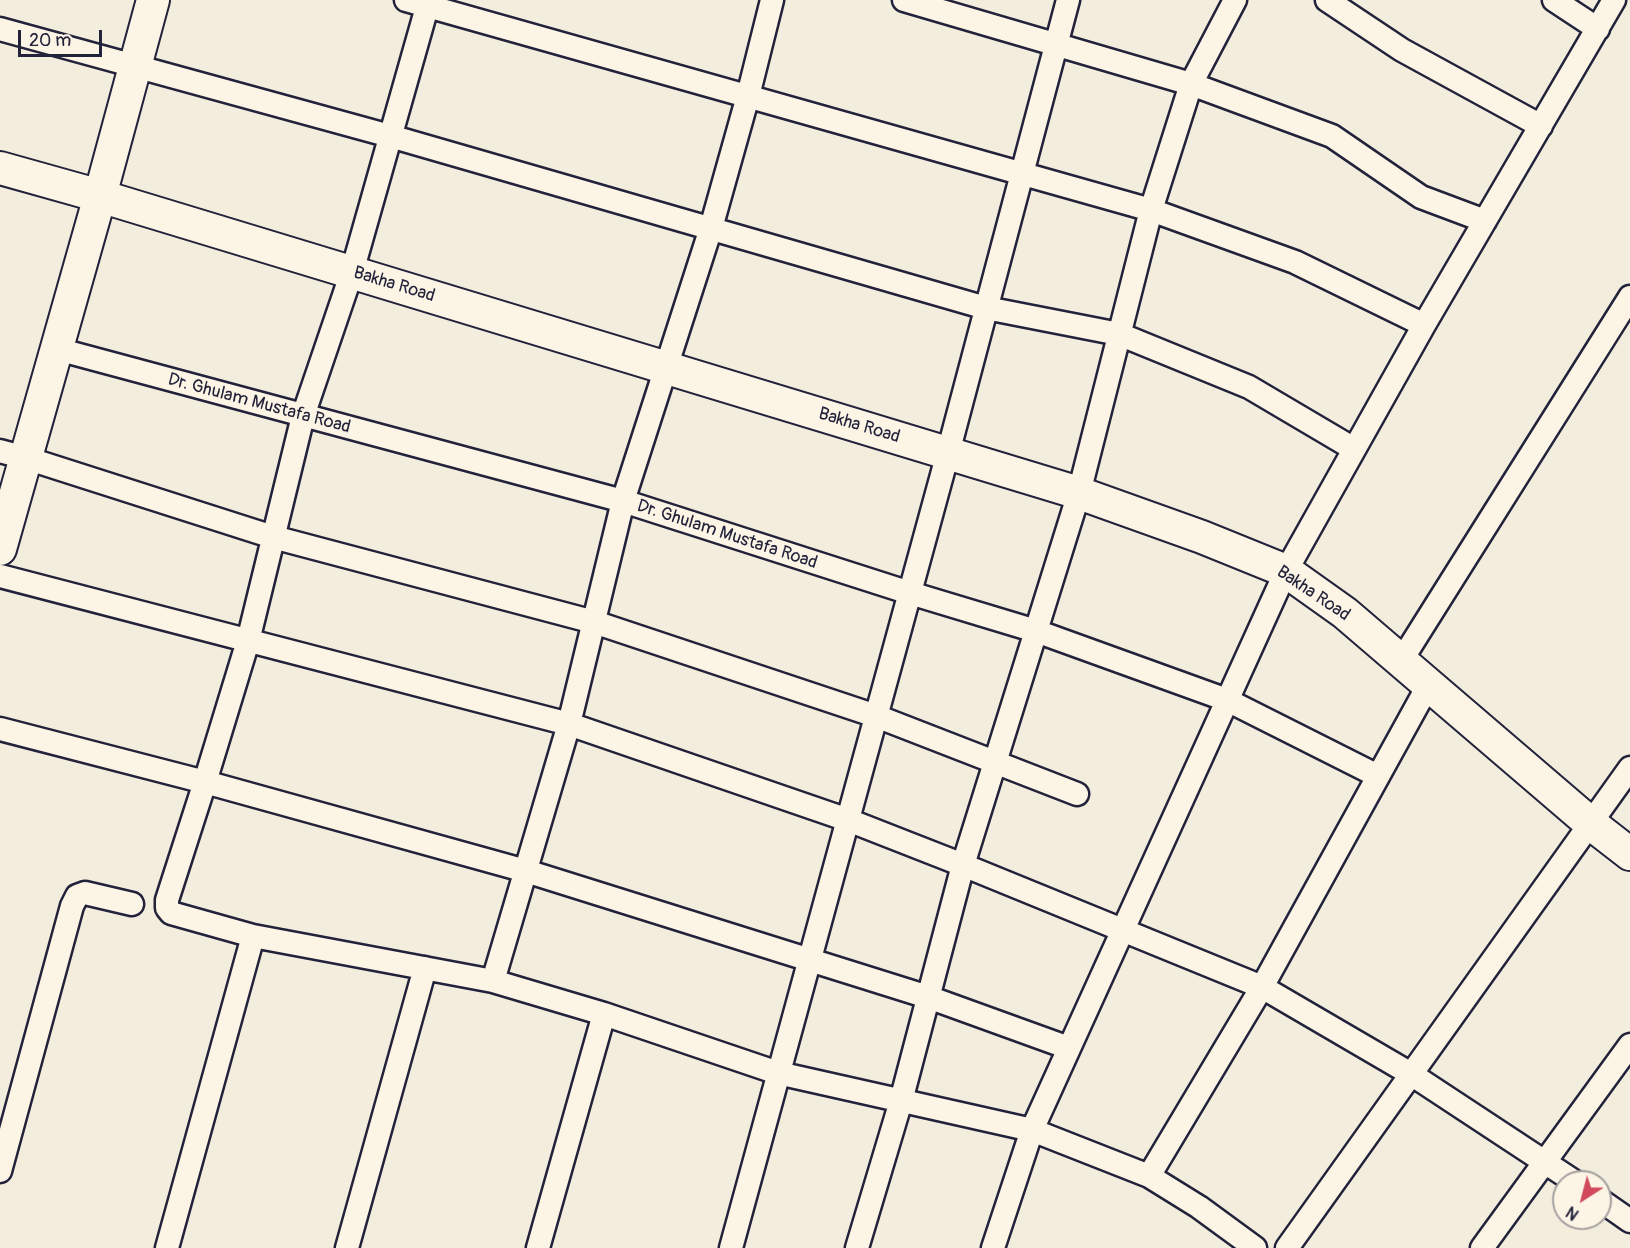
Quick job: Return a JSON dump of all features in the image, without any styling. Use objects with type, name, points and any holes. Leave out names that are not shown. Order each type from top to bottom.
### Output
[{"type":"street","points":[[0,549],[13,454],[57,349],[153,0]]},
{"type":"street","points":[[493,981],[569,724],[623,501],[711,228],[772,0]]},
{"type":"street","points":[[904,0],[1191,84],[1332,136],[1421,197],[1485,221]]},
{"type":"street","points":[[731,1248],[948,453],[1068,0]]},
{"type":"street","points":[[857,1248],[901,1101],[963,865],[1079,493],[1151,210],[1191,84],[1235,0]]},
{"type":"street","points":[[1327,0],[1402,50],[1541,126]]},
{"type":"street","points":[[1554,0],[1598,29]]},
{"type":"street","points":[[993,1248],[1032,1130],[1286,571],[1424,325],[1614,0]]},
{"type":"street","points":[[1256,1248],[1199,1207],[1149,1176],[1032,1130],[778,1072],[604,1014],[493,981],[253,936],[171,913],[167,908],[167,900],[248,641],[303,416],[352,272],[390,136],[421,2],[1151,210],[1294,262],[1424,325]]},
{"type":"street","points":[[0,29],[390,136],[986,308],[1119,334],[1249,387],[1354,449]]},
{"type":"street","name":"Bakha Road","points":[[0,168],[100,196],[1079,493],[1202,537],[1286,571],[1345,613],[1590,823],[1630,854]]},
{"type":"street","points":[[1401,661],[1630,297]]},
{"type":"street","name":"Dr. Ghulam Mustafa Road","points":[[57,349],[623,501],[1036,631],[1227,700],[1378,776]]},
{"type":"street","points":[[13,454],[273,537],[594,622],[876,716],[1077,794]]},
{"type":"street","points":[[0,576],[569,724],[848,820],[1262,987],[1411,1074],[1558,1170]]},
{"type":"street","points":[[1149,1176],[1262,987],[1429,684]]},
{"type":"street","points":[[0,729],[205,782],[526,871],[928,997],[1069,1048]]},
{"type":"street","points":[[1287,1248],[1630,768]]},
{"type":"street","points":[[0,1171],[72,906],[77,896],[86,893],[132,904]]},
{"type":"street","points":[[167,1248],[253,936]]},
{"type":"street","points":[[347,1248],[425,968]]},
{"type":"street","points":[[538,1248],[604,1014]]},
{"type":"street","points":[[1482,1248],[1630,1045]]},
{"type":"street","points":[[1612,1208],[1630,1221]]}]
